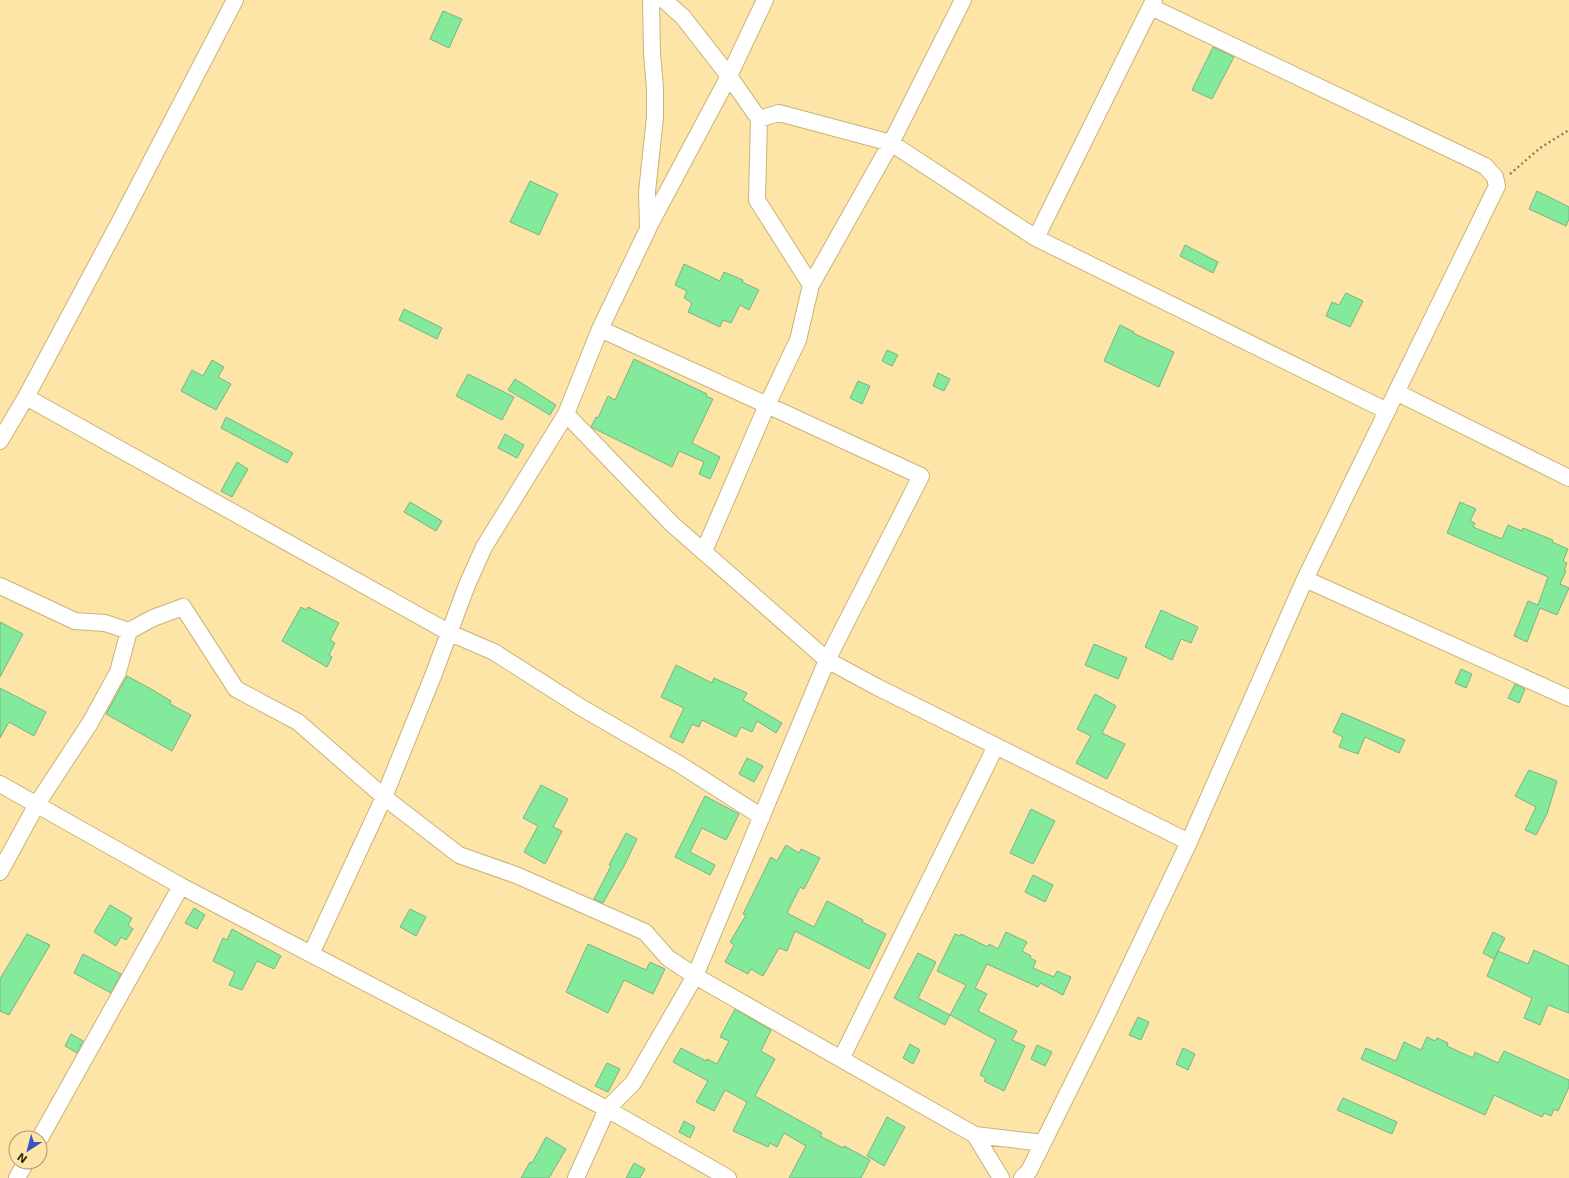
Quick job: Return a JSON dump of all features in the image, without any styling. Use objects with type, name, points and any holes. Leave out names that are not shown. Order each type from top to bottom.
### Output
[{"type":"street","points":[[0,441],[26,397],[120,223],[235,0]]},
{"type":"street","points":[[648,229],[646,192],[655,117],[651,0]]},
{"type":"street","points":[[664,0],[683,17],[729,76],[759,119],[757,200],[811,284]]},
{"type":"street","points":[[311,954],[384,797],[450,633],[467,585],[484,547],[566,414],[600,329],[648,229],[729,76],[765,0]]},
{"type":"street","points":[[704,551],[767,405],[798,340],[811,284],[891,143],[963,0]]},
{"type":"street","points":[[1022,1178],[1029,1171],[1105,1018],[1189,842],[1305,579],[1497,186],[1495,177],[1485,166],[1152,3],[1036,238]]},
{"type":"street","points":[[759,119],[779,113],[891,143],[1036,238],[1387,411]]},
{"type":"street","points":[[576,1178],[608,1109],[633,1083],[695,976],[827,660],[921,476],[600,329]]},
{"type":"street","points":[[1396,392],[1569,478]]},
{"type":"street","points":[[26,397],[450,633],[494,652],[582,708],[678,764],[762,817]]},
{"type":"street","points":[[566,414],[672,524],[827,660],[1189,842]]},
{"type":"street","points":[[1305,579],[1569,698]]},
{"type":"street","points":[[0,586],[75,621],[105,622],[129,631]]},
{"type":"street","points":[[0,872],[37,804],[90,722],[118,672],[129,631],[153,618],[183,608],[236,689],[298,722],[384,797],[459,855],[516,875],[645,932],[668,958],[695,976],[975,1135],[1043,1143]]},
{"type":"street","points":[[841,1059],[996,746]]},
{"type":"street","points":[[0,784],[181,886],[608,1109],[728,1178]]},
{"type":"street","points":[[44,1130],[181,886]]},
{"type":"street","points":[[975,1135],[1001,1178]]},
{"type":"path","points":[[1497,186],[1540,148],[1569,130]]},
{"type":"building","points":[[443,11],[462,19],[449,48],[430,39]]},
{"type":"building","points":[[1213,47],[1234,57],[1212,99],[1192,90]]},
{"type":"building","points":[[530,181],[558,194],[539,235],[510,222]]},
{"type":"building","points":[[1537,191],[1569,207],[1569,219],[1566,226],[1529,209]]},
{"type":"building","points":[[1185,245],[1218,262],[1213,273],[1180,256]]},
{"type":"building","points":[[684,264],[720,281],[724,272],[743,280],[742,282],[759,290],[749,310],[740,305],[731,323],[723,320],[720,327],[688,312],[692,303],[684,298],[687,291],[675,285]]},
{"type":"building","points":[[1346,293],[1363,301],[1350,327],[1326,316],[1332,302],[1339,305]]},
{"type":"building","points":[[404,309],[442,328],[437,339],[399,320]]},
{"type":"building","points":[[1120,325],[1134,332],[1133,333],[1174,352],[1159,387],[1104,361]]},
{"type":"building","points":[[887,350],[898,355],[892,366],[882,361]]},
{"type":"building","points":[[634,359],[707,394],[706,396],[713,399],[692,443],[720,457],[710,479],[699,474],[704,462],[679,451],[672,467],[591,427],[596,417],[598,418],[608,396],[615,400]]},
{"type":"building","points":[[212,360],[224,367],[218,377],[231,384],[216,410],[181,391],[192,370],[203,376]]},
{"type":"building","points":[[938,373],[950,379],[944,391],[933,386]]},
{"type":"building","points":[[468,374],[514,397],[502,420],[456,396]]},
{"type":"building","points":[[515,379],[556,405],[550,415],[508,390]]},
{"type":"building","points":[[858,381],[870,386],[862,404],[850,398]]},
{"type":"building","points":[[226,417],[293,453],[287,463],[221,428]]},
{"type":"building","points":[[505,434],[524,445],[517,458],[498,448]]},
{"type":"building","points":[[237,462],[248,469],[232,497],[221,491]]},
{"type":"building","points":[[410,502],[442,521],[436,531],[404,512]]},
{"type":"building","points":[[1460,502],[1476,509],[1470,521],[1475,523],[1473,527],[1502,539],[1508,525],[1522,531],[1523,528],[1553,540],[1552,542],[1568,549],[1563,561],[1567,563],[1564,571],[1566,571],[1560,584],[1569,588],[1557,615],[1540,608],[1527,642],[1514,636],[1528,601],[1538,605],[1548,577],[1447,533]]},
{"type":"building","points":[[301,607],[306,610],[308,607],[339,623],[330,640],[335,643],[329,655],[332,657],[327,667],[282,641]]},
{"type":"building","points":[[1161,610],[1198,627],[1191,643],[1181,639],[1172,660],[1145,647]]},
{"type":"building","points":[[0,622],[23,634],[0,677]]},
{"type":"building","points":[[1094,644],[1127,658],[1118,679],[1085,665]]},
{"type":"building","points":[[676,665],[712,683],[714,678],[747,693],[743,700],[782,723],[776,733],[757,721],[752,732],[741,727],[736,737],[702,720],[699,727],[692,724],[683,743],[670,737],[684,708],[661,697]]},
{"type":"building","points":[[1461,669],[1472,674],[1466,688],[1455,683]]},
{"type":"building","points":[[127,676],[171,701],[170,704],[191,715],[172,751],[106,714]]},
{"type":"building","points":[[1515,684],[1525,689],[1519,703],[1508,698]]},
{"type":"building","points":[[0,688],[46,712],[34,736],[9,722],[0,738]]},
{"type":"building","points":[[1095,694],[1116,706],[1102,733],[1125,744],[1107,779],[1076,763],[1091,736],[1077,729]]},
{"type":"building","points":[[1342,713],[1405,740],[1399,753],[1365,737],[1358,754],[1339,747],[1343,737],[1333,732]]},
{"type":"building","points":[[747,758],[763,766],[754,782],[739,774]]},
{"type":"building","points":[[1529,770],[1557,781],[1547,814],[1536,835],[1525,830],[1536,807],[1515,796]]},
{"type":"building","points":[[541,785],[568,799],[553,827],[562,831],[545,864],[524,852],[538,826],[523,818]]},
{"type":"building","points":[[705,796],[739,814],[726,840],[702,828],[690,852],[715,865],[710,875],[675,857]]},
{"type":"building","points":[[1031,809],[1055,821],[1033,864],[1010,853]]},
{"type":"building","points":[[626,833],[637,839],[603,903],[594,899],[611,866],[609,865]]},
{"type":"building","points":[[786,845],[799,853],[801,849],[820,858],[804,889],[800,887],[787,913],[814,927],[827,901],[863,920],[862,922],[886,934],[869,969],[795,931],[787,951],[779,948],[763,976],[751,969],[748,974],[725,962],[734,945],[730,942],[746,915],[743,914],[771,857],[777,861]]},
{"type":"building","points":[[1033,875],[1053,885],[1045,902],[1025,892]]},
{"type":"building","points":[[110,905],[132,918],[128,925],[133,929],[126,940],[121,937],[116,946],[94,932]]},
{"type":"building","points":[[194,908],[205,915],[197,929],[185,923]]},
{"type":"building","points":[[410,909],[426,917],[416,936],[400,927]]},
{"type":"building","points":[[232,929],[281,956],[274,969],[257,961],[242,990],[229,985],[235,972],[213,961],[223,938],[227,940]]},
{"type":"building","points":[[1006,932],[1027,942],[1022,951],[1036,961],[1033,968],[1054,977],[1057,971],[1071,977],[1063,995],[1040,983],[1038,987],[987,964],[975,988],[987,994],[978,1011],[1017,1031],[1012,1040],[1025,1046],[1004,1091],[984,1081],[986,1078],[980,1075],[996,1040],[950,1015],[966,985],[937,971],[955,934],[960,936],[961,934],[988,947],[989,944],[998,949]]},
{"type":"building","points":[[1493,932],[1505,938],[1494,959],[1483,953]]},
{"type":"building","points":[[27,934],[50,945],[9,1015],[0,1011],[0,979]]},
{"type":"building","points":[[588,944],[646,970],[650,962],[665,969],[653,994],[624,980],[608,1013],[566,992]]},
{"type":"building","points":[[1534,950],[1569,966],[1569,1013],[1548,1005],[1540,1025],[1524,1018],[1532,998],[1487,976],[1498,951],[1528,964]]},
{"type":"building","points":[[918,953],[936,962],[918,998],[950,1015],[945,1025],[894,998]]},
{"type":"building","points":[[83,954],[121,974],[111,993],[74,973]]},
{"type":"building","points":[[735,1009],[771,1030],[761,1051],[775,1059],[755,1096],[822,1133],[820,1136],[843,1148],[844,1146],[870,1160],[861,1178],[789,1178],[806,1146],[784,1133],[777,1147],[770,1143],[768,1147],[733,1131],[747,1102],[725,1090],[714,1111],[696,1102],[708,1081],[673,1062],[681,1048],[706,1061],[707,1059],[717,1064],[729,1041],[720,1037]]},
{"type":"building","points":[[1138,1017],[1149,1022],[1141,1040],[1129,1035]]},
{"type":"building","points":[[71,1034],[83,1041],[77,1053],[65,1046]]},
{"type":"building","points":[[1427,1037],[1435,1041],[1437,1038],[1448,1043],[1447,1046],[1473,1058],[1475,1052],[1498,1063],[1504,1051],[1569,1080],[1569,1087],[1558,1111],[1554,1109],[1551,1116],[1544,1113],[1542,1117],[1494,1095],[1485,1115],[1361,1059],[1366,1048],[1396,1061],[1404,1042],[1421,1050]]},
{"type":"building","points":[[910,1044],[920,1050],[913,1064],[903,1058]]},
{"type":"building","points":[[1037,1045],[1052,1052],[1045,1066],[1031,1059]]},
{"type":"building","points":[[1183,1048],[1195,1054],[1188,1070],[1176,1064]]},
{"type":"building","points":[[607,1063],[620,1069],[608,1092],[595,1086]]},
{"type":"building","points":[[1343,1098],[1397,1122],[1392,1134],[1337,1110]]},
{"type":"building","points":[[887,1117],[905,1127],[884,1166],[867,1156]]},
{"type":"building","points":[[684,1121],[695,1127],[690,1138],[679,1132]]},
{"type":"building","points":[[546,1137],[566,1149],[549,1178],[521,1178],[530,1162],[532,1163]]},
{"type":"building","points":[[634,1163],[645,1169],[640,1178],[626,1178]]}]
